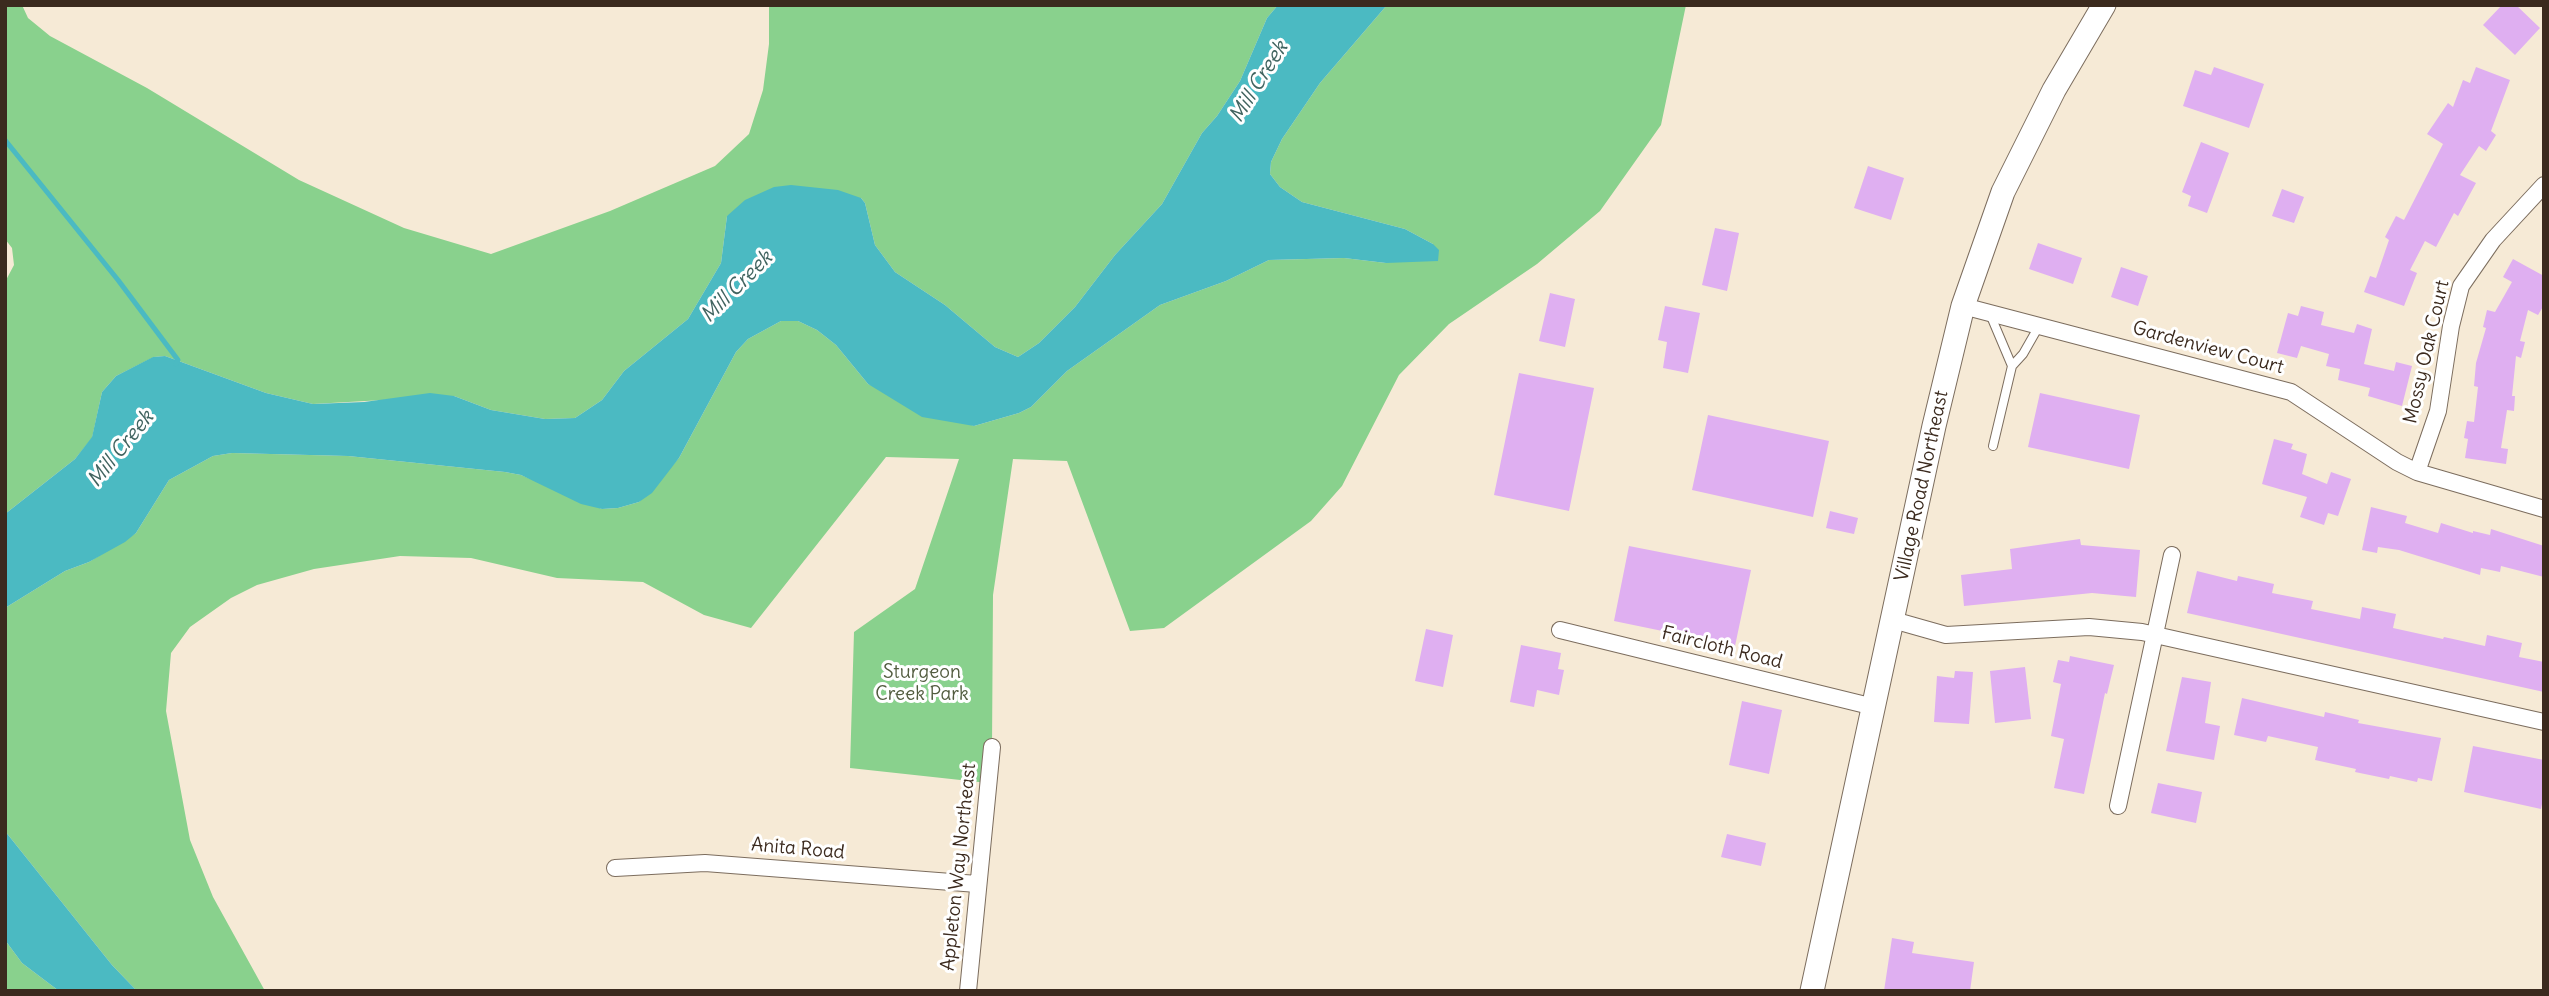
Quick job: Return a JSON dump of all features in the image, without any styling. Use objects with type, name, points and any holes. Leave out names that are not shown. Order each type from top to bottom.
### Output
[{"type":"main road","name":"Village Road Northeast","points":[[1812,991],[1934,426],[1963,306],[2003,192],[2054,90],[2104,5]]},
{"type":"street","name":"Mossy Oak Court","points":[[2417,472],[2438,411],[2451,326],[2461,285],[2493,240],[2544,185]]},
{"type":"street","name":"Gardenview Court","points":[[1963,306],[2291,392],[2396,462],[2417,472],[2544,509]]},
{"type":"street","points":[[2118,806],[2172,555]]},
{"type":"street","points":[[1893,620],[1946,635],[2089,627],[2153,635],[2544,722]]},
{"type":"street","name":"Faircloth Road","points":[[1560,630],[1874,707]]},
{"type":"street","name":"Appleton Way Northeast","points":[[968,991],[992,747]]},
{"type":"street","name":"Anita Road","points":[[615,869],[705,863],[977,884]]},
{"type":"lane","points":[[1990,314],[2012,366]]},
{"type":"lane","points":[[1993,446],[2012,366],[2023,354],[2039,326]]},
{"type":"green space","points":[[5,5],[22,5],[28,18],[50,36],[147,88],[299,180],[404,228],[491,254],[610,211],[715,166],[749,134],[763,90],[769,44],[769,5],[1278,5],[1267,18],[1240,81],[1202,133],[1162,204],[1115,255],[1075,307],[1039,343],[1018,357],[995,347],[945,305],[895,272],[875,245],[865,203],[861,198],[727,216],[721,263],[688,319],[624,371],[602,400],[575,418],[545,419],[491,410],[454,396],[313,404],[266,393],[165,356],[154,357],[116,376],[102,392],[92,438],[75,459],[5,514],[5,282],[14,265],[12,248],[5,239]]},
{"type":"green space","name":"Sturgeon Creek Park","points":[[1387,5],[1686,5],[1661,125],[1600,211],[1537,264],[1449,324],[1399,375],[1342,486],[1311,521],[1164,628],[1130,631],[1067,461],[1013,459],[993,595],[992,747],[988,783],[850,768],[854,632],[915,589],[959,459],[886,457],[751,628],[704,615],[643,582],[557,578],[471,558],[400,556],[314,569],[257,585],[231,598],[190,627],[171,653],[166,711],[190,840],[213,897],[265,991],[137,991],[112,965],[5,831],[5,608],[65,571],[89,562],[136,533],[169,480],[213,456],[232,453],[348,456],[505,472],[521,475],[602,509],[618,508],[639,502],[679,458],[736,352],[748,339],[781,321],[798,321],[817,330],[836,345],[868,384],[974,426],[1031,407],[1067,371],[1160,305],[1226,281],[1269,260],[1344,258],[1386,263],[1433,244],[1405,229],[1302,202],[1280,187],[1270,174],[1271,162],[1282,139],[1320,83]]},
{"type":"green space","points":[[5,940],[22,963],[59,991],[5,991]]},
{"type":"water","name":"Mill Creek","points":[[1278,5],[1387,5],[1320,83],[1282,139],[1271,162],[1270,174],[1280,187],[1302,202],[1405,229],[1433,244],[1439,250],[1438,261],[1386,263],[1344,258],[1269,260],[1226,281],[1160,305],[1067,371],[1031,407],[974,426],[922,417],[868,384],[836,345],[817,330],[798,321],[781,321],[748,339],[736,352],[679,458],[652,493],[639,502],[618,508],[602,509],[581,504],[521,475],[505,472],[348,456],[232,453],[213,456],[169,480],[136,533],[125,542],[89,562],[65,571],[5,608],[5,514],[75,459],[92,437],[102,392],[116,376],[153,357],[165,356],[266,393],[313,404],[364,402],[430,393],[454,396],[491,410],[545,419],[575,418],[602,400],[624,371],[688,319],[721,263],[727,216],[745,200],[774,187],[791,185],[838,190],[861,198],[865,203],[875,245],[895,272],[945,305],[995,347],[1018,357],[1039,343],[1075,307],[1115,255],[1162,204],[1202,133],[1240,81],[1267,18]]},
{"type":"water","points":[[5,831],[112,965],[137,991],[59,991],[22,963],[5,940]]},
{"type":"building","points":[[2502,5],[2516,5],[2540,28],[2515,55],[2483,25]]},
{"type":"building","points":[[2214,67],[2264,84],[2249,128],[2183,106],[2195,70],[2211,75]]},
{"type":"building","points":[[2476,67],[2510,80],[2491,131],[2496,135],[2486,151],[2479,146],[2460,175],[2476,183],[2458,216],[2454,213],[2436,247],[2425,241],[2410,270],[2417,273],[2404,306],[2364,292],[2370,276],[2376,278],[2389,240],[2385,237],[2396,216],[2404,220],[2443,144],[2427,134],[2448,103],[2453,107],[2463,80],[2470,83]]},
{"type":"building","points":[[2201,142],[2229,153],[2207,213],[2188,206],[2191,196],[2182,192]]},
{"type":"building","points":[[1868,166],[1904,178],[1891,220],[1854,208]]},
{"type":"building","points":[[2282,189],[2304,197],[2294,223],[2272,216]]},
{"type":"building","points":[[1715,228],[1739,233],[1727,291],[1702,285]]},
{"type":"building","points":[[2038,243],[2082,258],[2073,284],[2029,269]]},
{"type":"building","points":[[2513,259],[2544,276],[2544,305],[2538,315],[2528,310],[2520,341],[2525,342],[2521,358],[2516,356],[2512,396],[2515,396],[2514,411],[2507,410],[2501,448],[2508,449],[2506,464],[2465,458],[2468,439],[2464,438],[2467,421],[2474,422],[2478,387],[2474,386],[2476,363],[2486,328],[2483,327],[2487,310],[2495,312],[2512,282],[2503,277]]},
{"type":"building","points":[[2121,267],[2148,276],[2138,306],[2111,297]]},
{"type":"building","points":[[1550,293],[1575,299],[1565,347],[1539,341]]},
{"type":"building","points":[[1665,306],[1700,313],[1688,373],[1663,368],[1667,342],[1658,340]]},
{"type":"building","points":[[2301,306],[2324,312],[2321,325],[2354,333],[2357,324],[2372,329],[2364,364],[2394,371],[2396,362],[2412,366],[2402,406],[2368,396],[2370,388],[2338,380],[2340,369],[2326,366],[2329,354],[2301,346],[2297,358],[2277,353],[2288,313],[2298,316]]},
{"type":"building","points":[[1519,373],[1594,388],[1569,511],[1494,495]]},
{"type":"building","points":[[2040,393],[2140,415],[2129,469],[2028,447]]},
{"type":"building","points":[[1708,415],[1829,441],[1813,517],[1692,490]]},
{"type":"building","points":[[2274,439],[2293,444],[2291,449],[2307,454],[2302,474],[2327,484],[2331,472],[2351,479],[2338,516],[2328,513],[2324,525],[2300,517],[2307,497],[2262,484]]},
{"type":"building","points":[[2371,507],[2407,516],[2405,523],[2438,533],[2441,523],[2473,533],[2490,535],[2491,529],[2544,546],[2544,577],[2501,566],[2500,572],[2481,568],[2480,575],[2399,550],[2378,547],[2377,553],[2362,550]]},
{"type":"building","points":[[1830,511],[1858,518],[1854,534],[1826,528]]},
{"type":"building","points":[[2080,539],[2081,545],[2140,550],[2136,597],[2092,593],[1964,606],[1961,575],[2012,569],[2010,549]]},
{"type":"building","points":[[1629,546],[1751,570],[1735,646],[1614,621]]},
{"type":"building","points":[[2197,571],[2237,581],[2238,576],[2274,584],[2272,593],[2313,601],[2311,609],[2360,619],[2362,607],[2396,614],[2393,628],[2485,646],[2487,635],[2522,643],[2519,657],[2544,662],[2544,692],[2187,613]]},
{"type":"building","points":[[1426,629],[1453,635],[1443,687],[1415,681]]},
{"type":"building","points":[[1521,645],[1561,653],[1558,669],[1564,670],[1559,695],[1537,690],[1534,707],[1510,702]]},
{"type":"building","points":[[2070,656],[2114,665],[2107,694],[2105,693],[2084,794],[2054,788],[2064,739],[2051,736],[2061,684],[2053,682],[2058,660],[2069,662]]},
{"type":"building","points":[[2025,667],[2031,719],[1995,723],[1990,671]]},
{"type":"building","points":[[1955,671],[1973,672],[1969,724],[1934,722],[1937,676],[1954,678]]},
{"type":"building","points":[[2182,677],[2211,682],[2205,723],[2220,726],[2214,760],[2166,751]]},
{"type":"building","points":[[2242,698],[2324,717],[2325,712],[2359,720],[2358,723],[2441,738],[2432,781],[2418,778],[2417,782],[2390,776],[2389,779],[2355,772],[2356,769],[2315,760],[2318,747],[2268,736],[2266,742],[2234,735]]},
{"type":"building","points":[[1742,701],[1782,710],[1769,774],[1729,765]]},
{"type":"building","points":[[2473,746],[2544,760],[2541,809],[2464,792]]},
{"type":"building","points":[[2158,783],[2202,792],[2196,823],[2151,813]]},
{"type":"building","points":[[1727,834],[1766,843],[1761,866],[1721,857]]},
{"type":"building","points":[[1892,938],[1914,942],[1912,953],[1974,962],[1970,991],[1884,991]]},
{"type":"waterway","points":[[5,140],[118,280],[178,360],[176,364]]}]
